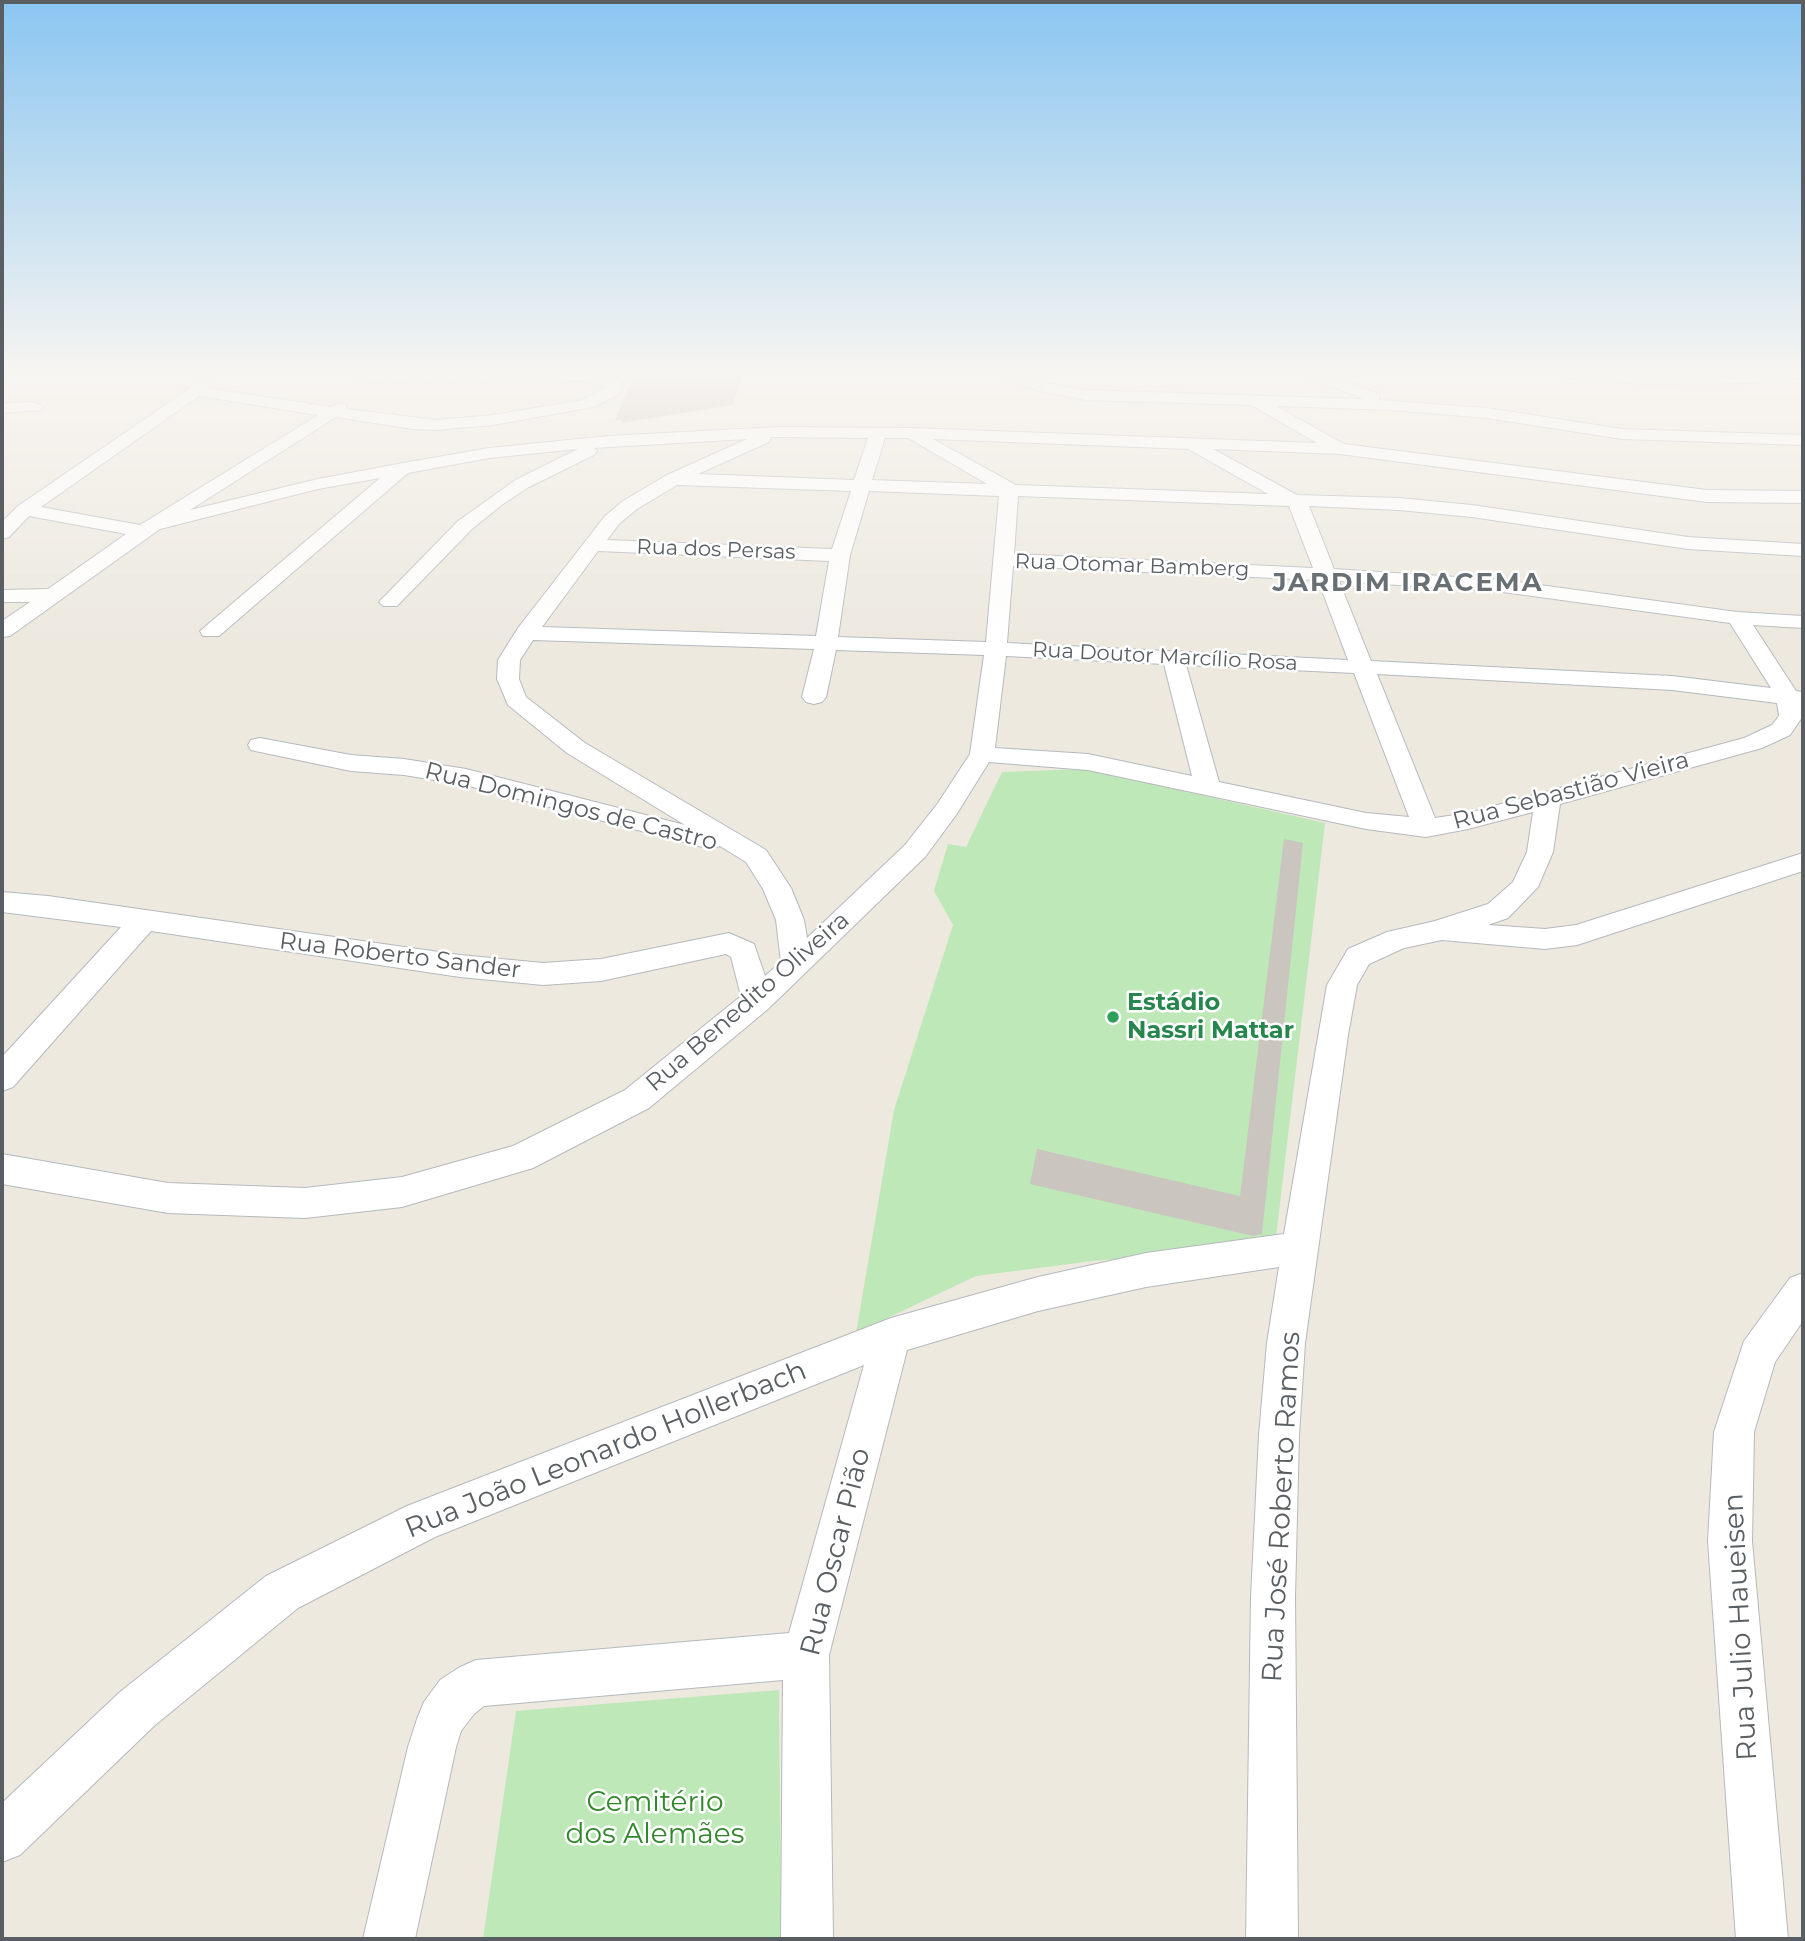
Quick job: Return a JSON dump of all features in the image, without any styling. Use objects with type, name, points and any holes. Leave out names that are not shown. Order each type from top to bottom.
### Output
[{"type":"street","points":[[2,533],[25,510],[92,464]]},
{"type":"street","points":[[2,631],[147,528],[252,464]]},
{"type":"street","points":[[25,510],[147,528],[244,500],[421,464]]},
{"type":"street","points":[[390,602],[465,526],[496,500],[562,464]]},
{"type":"street","points":[[707,464],[673,479],[630,505],[612,520],[526,633],[509,660],[508,679],[516,700],[576,747],[756,856],[778,888],[790,920],[796,966]]},
{"type":"street","points":[[814,697],[826,645],[840,555],[869,464]]},
{"type":"street","points":[[965,464],[1009,489]]},
{"type":"street","points":[[1225,464],[1298,503],[1426,828]]},
{"type":"street","points":[[1454,464],[1707,496],[1803,497]]},
{"type":"street","points":[[211,631],[405,466]]},
{"type":"street","points":[[673,479],[1009,489],[1298,503],[1399,504],[1472,511],[1688,543],[1803,550]]},
{"type":"street","name":"Rua Benedito Oliveira","points":[[2,1169],[168,1198],[305,1203],[402,1192],[521,1158],[637,1099],[757,1001],[915,851],[947,809],[982,754],[996,649],[1009,489]]},
{"type":"street","name":"Rua dos Persas","points":[[592,545],[840,555]]},
{"type":"street","name":"Rua Otomar Bamberg","points":[[1004,560],[1328,574],[1503,586],[1737,618],[1803,622]]},
{"type":"street","points":[[2,596],[52,595]]},
{"type":"street","points":[[1737,618],[1795,697]]},
{"type":"street","name":"Rua Doutor Marcílio Rosa","points":[[526,633],[1173,657],[1672,683],[1795,697]]},
{"type":"street","points":[[1173,657],[1207,786]]},
{"type":"street","name":"Rua Sebastião Vieira","points":[[982,754],[1088,762],[1366,821],[1426,828],[1468,821],[1753,743],[1782,730],[1791,716],[1795,697]]},
{"type":"street","name":"Rua Domingos de Castro","points":[[260,745],[341,762],[404,767],[466,777],[671,829],[756,856]]},
{"type":"street","points":[[1437,931],[1498,911],[1524,887],[1540,852],[1548,798]]},
{"type":"street","points":[[1437,931],[1545,939],[1577,935],[1803,862]]},
{"type":"street","name":"Rua Roberto Sander","points":[[2,902],[460,966],[543,974],[601,970],[729,943],[744,951],[757,1001]]},
{"type":"street","points":[[2,1078],[143,921]]},
{"type":"street","name":"Rua José Roberto Ramos","points":[[1272,1939],[1273,1597],[1279,1435],[1286,1343],[1332,1035],[1342,985],[1358,957],[1397,939],[1437,931]]},
{"type":"street","name":"Rua João Leonardo Hollerbach","points":[[2,1837],[137,1709],[282,1592],[422,1521],[891,1336],[1065,1288],[1146,1270],[1301,1248]]},
{"type":"street","name":"Rua Julio Haueisen","points":[[1762,1939],[1730,1541],[1734,1432],[1758,1354],[1803,1290]]},
{"type":"street","name":"Rua Oscar Pião","points":[[807,1939],[806,1655],[891,1336]]},
{"type":"street","points":[[389,1939],[432,1747],[441,1719],[457,1696],[475,1683],[806,1655]]},
{"type":"green space","name":"Estádio Nassri Mattar","points":[[1085,769],[1325,823],[1275,1246],[1093,1261],[976,1276],[856,1333],[894,1110],[953,925],[934,891],[948,844],[966,847],[1002,772]]},
{"type":"green space","name":"Cemitério dos Alemães","points":[[779,1690],[781,1939],[483,1939],[516,1711]]},
{"type":"building","points":[[1284,839],[1303,843],[1262,1234],[1253,1236],[1030,1184],[1037,1149],[1240,1196]]},
{"type":"place","name":"Estádio Nassri Mattar","points":[[1113,1017]]},
{"type":"district","name":"JARDIM IRACEMA","points":[[1408,583]]}]
